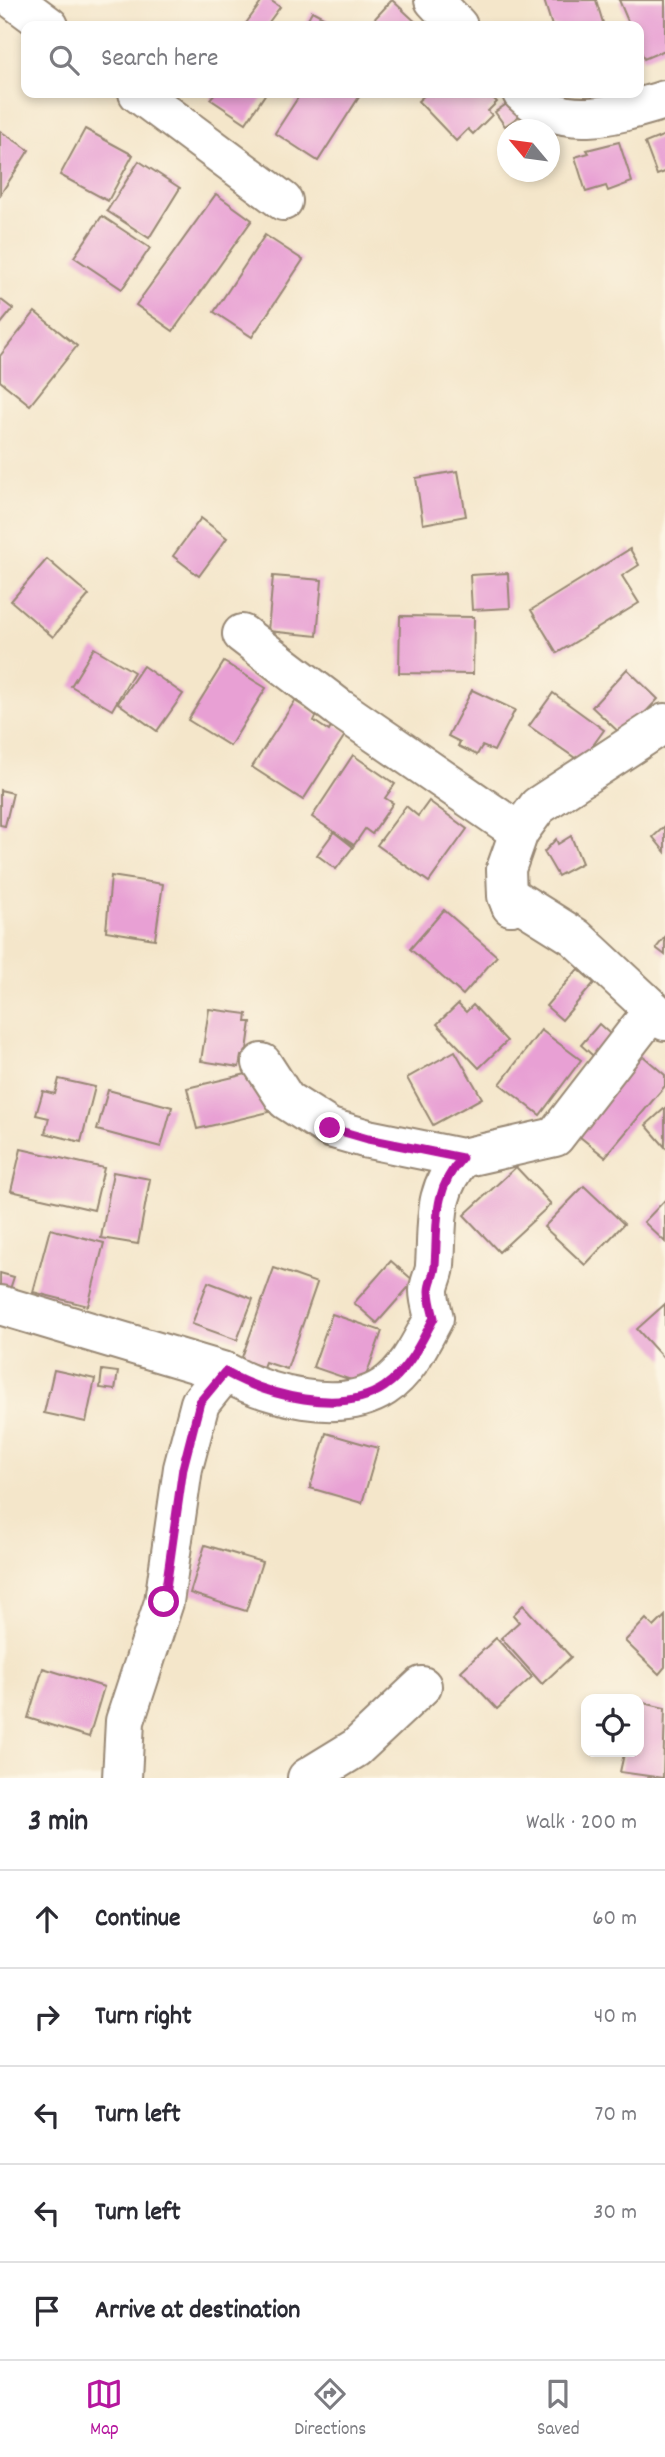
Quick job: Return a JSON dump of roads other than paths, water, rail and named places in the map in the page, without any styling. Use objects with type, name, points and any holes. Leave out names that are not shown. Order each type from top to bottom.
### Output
[{"type":"street","points":[[14,0],[42,21]]},
{"type":"street","points":[[434,0],[453,21]]},
{"type":"street","points":[[145,98],[283,201]]},
{"type":"street","points":[[530,98],[552,113],[578,118],[612,116],[665,100]]},
{"type":"street","points":[[242,634],[339,708],[519,832]]},
{"type":"street","points":[[262,1063],[286,1100],[330,1128],[368,1139],[462,1158],[555,1137],[659,1015],[575,937],[508,895],[511,906],[507,896],[506,869],[519,832],[538,806],[665,723]]},
{"type":"street","points":[[0,1305],[225,1372],[254,1388],[330,1402],[364,1398],[393,1380],[420,1345],[434,1318],[429,1291],[435,1269],[437,1216],[445,1180],[462,1158]]},
{"type":"street","points":[[122,1778],[125,1721],[164,1602],[183,1468],[200,1402],[225,1372]]},
{"type":"street","points":[[307,1778],[356,1748],[422,1686]]}]
